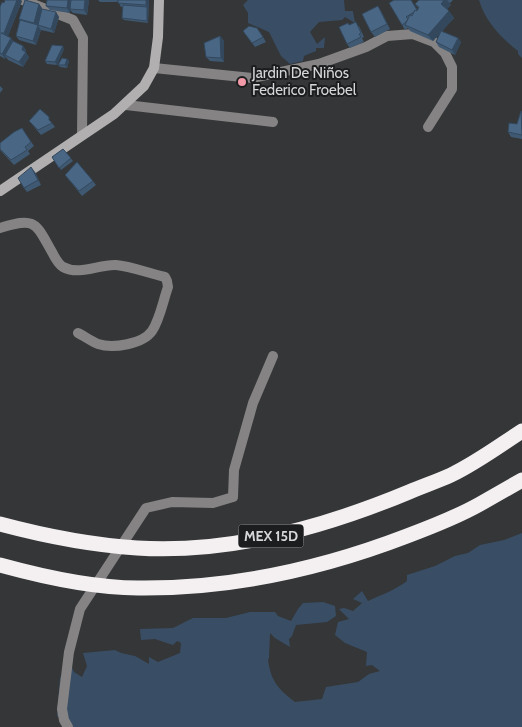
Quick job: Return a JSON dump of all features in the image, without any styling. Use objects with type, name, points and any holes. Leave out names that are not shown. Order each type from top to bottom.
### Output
[{"type":"highway","name":"MEX 15D","points":[[0,524],[38,534],[139,548],[199,547],[248,540],[298,530],[371,508],[452,474],[522,431]]},
{"type":"highway","name":"MEX 15D","points":[[0,565],[53,577],[136,588],[186,587],[238,581],[316,566],[377,548],[427,529],[478,505],[522,480]]},
{"type":"street","points":[[23,0],[73,20],[83,38],[82,135]]},
{"type":"street","points":[[0,191],[114,114],[144,86],[154,68],[158,37],[159,0]]},
{"type":"street","points":[[154,68],[252,78],[320,64],[366,47],[387,36],[413,34],[434,42],[445,53],[452,68],[452,89],[428,127]]},
{"type":"street","points":[[126,104],[273,122]]},
{"type":"street","points":[[0,228],[20,222],[29,222],[37,226],[61,266],[69,270],[116,265],[165,277],[168,281],[168,287],[155,325],[151,332],[140,341],[108,346],[98,344],[78,333]]},
{"type":"street","points":[[68,727],[64,720],[62,709],[69,652],[80,609],[146,508],[172,502],[213,503],[233,497],[234,470],[252,403],[273,356]]},
{"type":"shaded area","points":[[248,0],[344,0],[345,11],[353,11],[355,23],[345,17],[342,20],[319,22],[310,32],[317,44],[325,37],[324,48],[316,48],[316,51],[304,56],[303,61],[290,64],[281,56],[269,32],[248,23],[248,13],[243,5]]},
{"type":"shaded area","points":[[479,0],[522,0],[522,58],[518,51],[489,22]]},
{"type":"shaded area","points":[[522,533],[522,727],[67,727],[66,723],[57,716],[60,678],[64,672],[63,661],[69,661],[74,672],[82,677],[87,666],[83,653],[115,650],[135,656],[149,664],[149,657],[158,662],[180,653],[181,643],[177,641],[173,645],[155,639],[141,640],[140,629],[173,628],[193,618],[226,618],[250,612],[275,612],[278,616],[291,621],[303,603],[323,602],[335,606],[336,616],[327,622],[296,625],[289,639],[290,647],[270,633],[269,667],[276,684],[295,702],[322,699],[326,687],[358,682],[369,674],[380,671],[372,665],[366,666],[367,652],[345,643],[335,635],[338,622],[349,619],[339,609],[344,608],[353,611],[362,603],[353,599],[362,591],[368,601],[407,581],[407,575],[435,566],[455,556],[468,553],[480,545],[504,540]]},
{"type":"building","points":[[5,0],[17,0],[4,33],[1,33],[11,38],[2,54],[0,53],[0,7]]},
{"type":"building","points":[[25,0],[39,4],[34,23],[19,19]]},
{"type":"building","points":[[47,0],[68,0],[67,8],[46,6]]},
{"type":"building","points":[[71,0],[85,0],[84,10],[70,9]]},
{"type":"building","points":[[118,0],[146,0],[146,5],[118,3]]},
{"type":"building","points":[[394,0],[411,0],[417,10],[406,17],[408,19],[402,25],[389,3]]},
{"type":"building","points":[[419,0],[444,0],[441,4],[449,11],[428,35],[405,25],[410,15],[412,16],[415,10],[417,11],[419,7],[415,4]]},
{"type":"building","points":[[123,5],[147,7],[147,21],[122,18]]},
{"type":"building","points":[[378,6],[387,24],[371,32],[362,14]]},
{"type":"building","points":[[42,9],[56,12],[51,29],[38,25]]},
{"type":"building","points":[[20,20],[38,25],[33,41],[16,36]]},
{"type":"building","points":[[356,22],[361,37],[347,44],[339,27]]},
{"type":"building","points":[[249,26],[257,28],[263,37],[252,43],[243,31]]},
{"type":"building","points":[[441,31],[458,38],[452,50],[436,42]]},
{"type":"building","points":[[220,36],[221,58],[206,57],[204,43]]},
{"type":"building","points":[[13,41],[23,46],[22,50],[26,52],[19,62],[5,55]]},
{"type":"building","points":[[52,45],[63,46],[55,62],[45,61]]},
{"type":"building","points":[[62,58],[67,59],[65,65],[58,65]]},
{"type":"building","points":[[40,109],[49,117],[52,123],[38,130],[29,121]]},
{"type":"building","points":[[521,111],[522,135],[508,132],[509,123],[517,124]]},
{"type":"building","points":[[22,128],[31,142],[25,147],[27,150],[11,160],[0,149],[0,143]]},
{"type":"building","points":[[63,149],[71,158],[59,168],[52,157]]},
{"type":"building","points":[[77,162],[93,181],[79,191],[65,175]]},
{"type":"building","points":[[31,167],[38,180],[24,188],[18,178]]},
{"type":"place","name":"Jardin De Niños Federico Froebel","points":[[242,82]]}]
